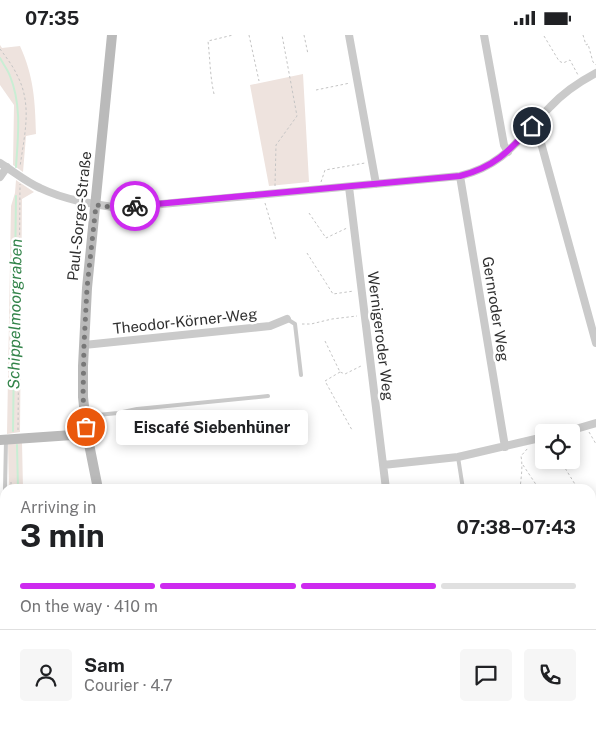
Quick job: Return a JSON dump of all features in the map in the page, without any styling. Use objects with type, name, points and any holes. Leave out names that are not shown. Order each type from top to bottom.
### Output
[{"type":"street","name":"Paul-Sorge-Straße","points":[[97,484],[87,434],[83,397],[84,345],[87,288],[112,35]]},
{"type":"street","points":[[349,35],[376,184]]},
{"type":"street","points":[[484,35],[502,136],[508,152]]},
{"type":"street","points":[[0,177],[3,165],[37,187],[54,194],[96,205],[119,208],[460,176],[487,167],[498,160],[508,152],[557,99],[580,81],[596,73]]},
{"type":"street","points":[[532,126],[538,132],[596,343]]},
{"type":"street","name":"Gernroder Weg","points":[[460,176],[505,447]]},
{"type":"street","name":"Wernigeroder Weg","points":[[349,187],[386,484]]},
{"type":"street","name":"Theodor-Körner-Weg","points":[[84,345],[270,326],[287,319]]},
{"type":"street","points":[[580,428],[596,423]]},
{"type":"street","points":[[3,440],[87,434]]},
{"type":"street","points":[[384,465],[458,457],[535,440]]},
{"type":"lane","points":[[287,319],[295,324],[301,375]]},
{"type":"lane","points":[[85,416],[268,396]]},
{"type":"lane","points":[[3,440],[6,484]]},
{"type":"lane","points":[[458,457],[462,484]]},
{"type":"path","points":[[214,93],[208,41],[233,35]]},
{"type":"path","points":[[249,35],[259,81]]},
{"type":"path","points":[[276,194],[276,145],[297,116],[282,35]]},
{"type":"path","points":[[304,35],[308,54]]},
{"type":"path","points":[[583,35],[586,45],[588,44],[593,62],[596,65]]},
{"type":"path","points":[[544,36],[559,61],[563,63],[570,60],[580,81]]},
{"type":"path","points":[[0,49],[17,73],[27,107],[20,177],[18,440]]},
{"type":"path","points":[[316,90],[358,81]]},
{"type":"path","points":[[319,190],[324,170],[372,161]]},
{"type":"path","points":[[263,195],[276,240]]},
{"type":"path","points":[[309,213],[326,239],[354,225]]},
{"type":"path","points":[[307,253],[333,294],[362,290]]},
{"type":"path","points":[[295,324],[311,324],[365,315]]},
{"type":"path","points":[[325,341],[340,372],[345,374],[370,361]]},
{"type":"path","points":[[340,372],[325,381],[352,430]]},
{"type":"path","points":[[586,426],[596,444]]},
{"type":"path","points":[[530,441],[530,445],[521,456],[523,465],[536,484]]},
{"type":"path","points":[[520,484],[523,465]]},
{"type":"path","points":[[566,469],[575,484]]},
{"type":"shaded area","points":[[0,45],[2,48],[20,46],[25,57],[33,89],[36,134],[26,136],[23,172],[13,165],[14,105],[0,85]]},
{"type":"shaded area","points":[[303,74],[309,182],[269,186],[250,85]]},
{"type":"shaded area","points":[[16,180],[34,192],[22,199],[20,432],[7,434],[11,206]]},
{"type":"shaded area","points":[[22,442],[23,484],[9,484],[8,444]]},
{"type":"waterway","name":"Schippelmoorgraben","points":[[0,58],[14,87],[18,110],[16,167]]},
{"type":"waterway","name":"Schippelmoorgraben","points":[[13,431],[16,196]]},
{"type":"waterway","name":"Schippelmoorgraben","points":[[17,445],[18,484]]},
{"type":"way so far","points":[[86,427],[83,397],[84,345],[87,288],[96,205],[119,208],[135,206]]},
{"type":"place","name":"Eiscafé Siebenhüner","points":[[86,427]]},
{"type":"route","points":[[135,206],[460,176],[487,167],[498,160],[532,126]]}]
